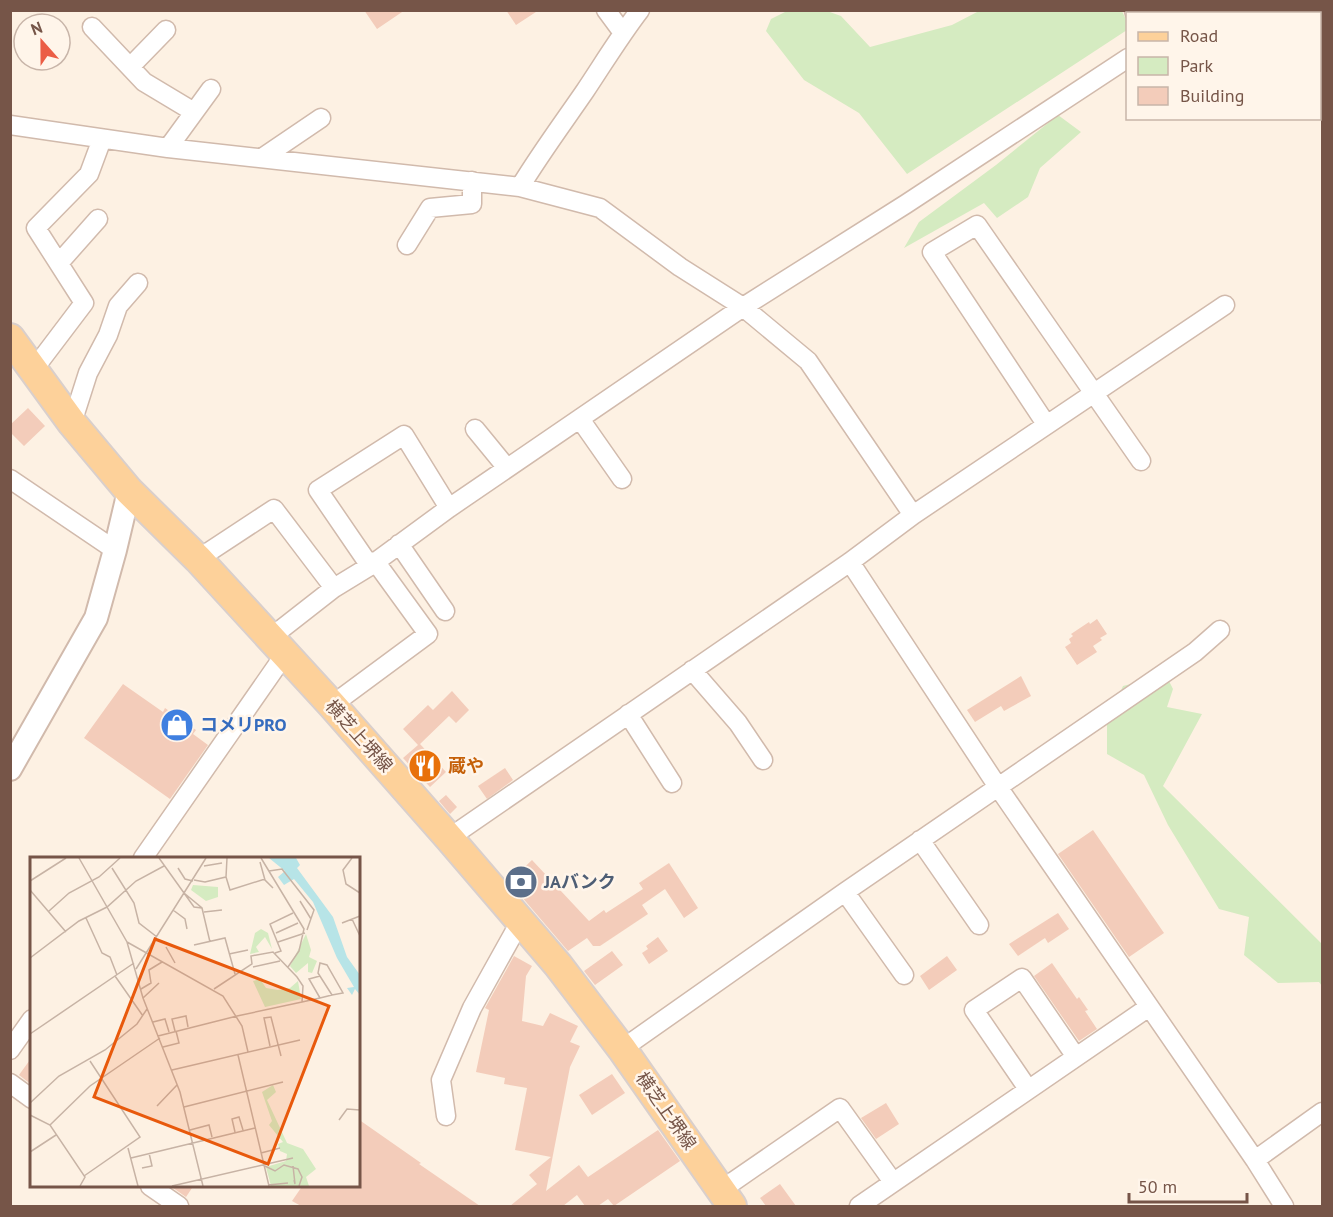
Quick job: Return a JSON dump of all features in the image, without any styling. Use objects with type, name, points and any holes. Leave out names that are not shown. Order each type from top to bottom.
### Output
[{"type":"main road","name":"横芝上堺線","points":[[10,338],[72,423],[129,491],[198,559],[332,705],[558,965],[622,1048],[727,1198]]},
{"type":"street","points":[[606,10],[622,33]]},
{"type":"street","points":[[519,187],[607,59],[622,33],[640,10]]},
{"type":"street","points":[[92,27],[144,82],[194,112]]},
{"type":"street","points":[[130,67],[166,30]]},
{"type":"street","points":[[144,857],[277,646],[334,588],[743,307],[906,204],[1126,59]]},
{"type":"street","points":[[168,148],[211,89]]},
{"type":"street","points":[[262,158],[321,118]]},
{"type":"street","points":[[10,125],[168,148],[519,187],[600,208],[680,267],[743,307],[807,361],[913,515]]},
{"type":"street","points":[[34,369],[84,303],[36,228],[89,174],[102,139]]},
{"type":"street","points":[[407,245],[430,208],[472,204],[472,181]]},
{"type":"street","points":[[59,263],[99,219]]},
{"type":"street","points":[[1046,424],[932,252],[977,225],[1141,461]]},
{"type":"street","points":[[72,423],[88,373],[108,335],[118,306],[138,282]]},
{"type":"street","points":[[449,838],[850,562],[913,515],[1225,305]]},
{"type":"street","points":[[580,419],[622,479]]},
{"type":"street","points":[[475,429],[507,468]]},
{"type":"street","points":[[332,705],[428,634],[372,564],[318,490],[404,435],[449,508]]},
{"type":"street","points":[[10,479],[116,550]]},
{"type":"street","points":[[10,769],[96,618],[116,550],[129,491]]},
{"type":"street","points":[[198,559],[274,509],[334,588]]},
{"type":"street","points":[[399,544],[445,610]]},
{"type":"street","points":[[850,562],[998,787],[1255,1160],[1284,1206]]},
{"type":"street","points":[[622,1048],[1195,652],[1220,630]]},
{"type":"street","points":[[692,670],[738,723],[763,760]]},
{"type":"street","points":[[628,714],[672,783]]},
{"type":"street","points":[[920,840],[979,925]]},
{"type":"street","points":[[845,892],[904,975]]},
{"type":"street","points":[[446,1116],[441,1080],[472,1008],[520,920]]},
{"type":"street","points":[[1028,1089],[974,1010],[1022,978],[1076,1057]]},
{"type":"street","points":[[859,1206],[1149,1007]]},
{"type":"street","points":[[10,1050],[30,1022]]},
{"type":"street","points":[[10,1083],[30,1098]]},
{"type":"street","points":[[727,1198],[840,1108],[893,1182]]},
{"type":"street","points":[[1255,1160],[1323,1112]]},
{"type":"street","points":[[153,1187],[179,1206]]},
{"type":"green space","points":[[787,11],[827,11],[841,16],[870,47],[952,25],[979,11],[1122,11],[1126,20],[1126,31],[907,174],[859,113],[804,80],[766,31],[771,19]]},
{"type":"green space","points":[[1058,115],[1081,132],[1040,168],[1028,197],[997,218],[984,203],[904,248],[919,222],[996,165]]},
{"type":"green space","points":[[1166,675],[1173,689],[1167,707],[1202,714],[1163,786],[1322,944],[1322,986],[1319,982],[1278,983],[1244,955],[1249,917],[1219,909],[1168,825],[1144,775],[1107,754],[1107,722],[1123,686]]},
{"type":"building","points":[[364,10],[405,10],[377,29]]},
{"type":"building","points":[[506,10],[539,10],[516,25]]},
{"type":"building","points":[[28,408],[45,426],[24,446],[10,432],[10,425]]},
{"type":"building","points":[[1097,619],[1107,634],[1093,646],[1097,652],[1077,665],[1065,647],[1071,643],[1069,639],[1073,636],[1071,634]]},
{"type":"building","points":[[1021,676],[1031,696],[1004,711],[1001,706],[975,722],[967,710]]},
{"type":"building","points":[[123,684],[163,712],[165,708],[196,730],[193,734],[208,745],[170,799],[84,738]]},
{"type":"building","points":[[452,691],[469,710],[456,723],[449,716],[420,744],[446,772],[430,787],[403,758],[418,745],[403,729],[428,705],[433,710]]},
{"type":"building","points":[[505,768],[513,780],[487,799],[478,786]]},
{"type":"building","points":[[446,795],[457,807],[450,814],[439,801]]},
{"type":"building","points":[[1093,830],[1164,933],[1129,957],[1058,854]]},
{"type":"building","points":[[532,860],[589,921],[604,910],[606,913],[643,889],[639,883],[669,863],[698,908],[684,918],[665,889],[642,905],[648,914],[600,946],[593,946],[587,938],[568,951],[509,882]]},
{"type":"building","points":[[1058,913],[1069,929],[1048,943],[1045,938],[1018,956],[1009,944]]},
{"type":"building","points":[[658,937],[668,951],[649,964],[642,953],[648,949],[646,946]]},
{"type":"building","points":[[612,951],[623,965],[595,985],[584,971]]},
{"type":"building","points":[[514,956],[532,966],[526,976],[522,1021],[543,1026],[550,1013],[578,1026],[570,1042],[580,1046],[570,1067],[546,1191],[579,1165],[588,1177],[658,1130],[680,1161],[614,1206],[608,1199],[598,1206],[585,1206],[577,1195],[563,1206],[510,1206],[537,1184],[529,1175],[551,1157],[515,1150],[527,1088],[504,1084],[505,1078],[476,1072],[489,1010],[485,1008]]},
{"type":"building","points":[[947,956],[957,970],[929,990],[920,976]]},
{"type":"building","points":[[1052,963],[1077,999],[1079,997],[1088,1010],[1085,1011],[1097,1029],[1079,1041],[1034,976]]},
{"type":"building","points":[[30,1060],[30,1083],[19,1075]]},
{"type":"building","points":[[612,1074],[625,1093],[592,1115],[579,1095]]},
{"type":"building","points":[[886,1103],[899,1124],[876,1139],[861,1118]]},
{"type":"building","points":[[360,1120],[480,1206],[301,1206],[292,1201],[302,1187],[360,1187]]},
{"type":"building","points":[[780,1184],[796,1206],[766,1206],[760,1198]]},
{"type":"building","points":[[172,1187],[193,1187],[186,1197]]},
{"type":"place","name":"コメリPRO","points":[[177,725]]},
{"type":"place","name":"蔵や","points":[[425,766]]},
{"type":"place","name":"JAバンク","points":[[521,882]]}]
